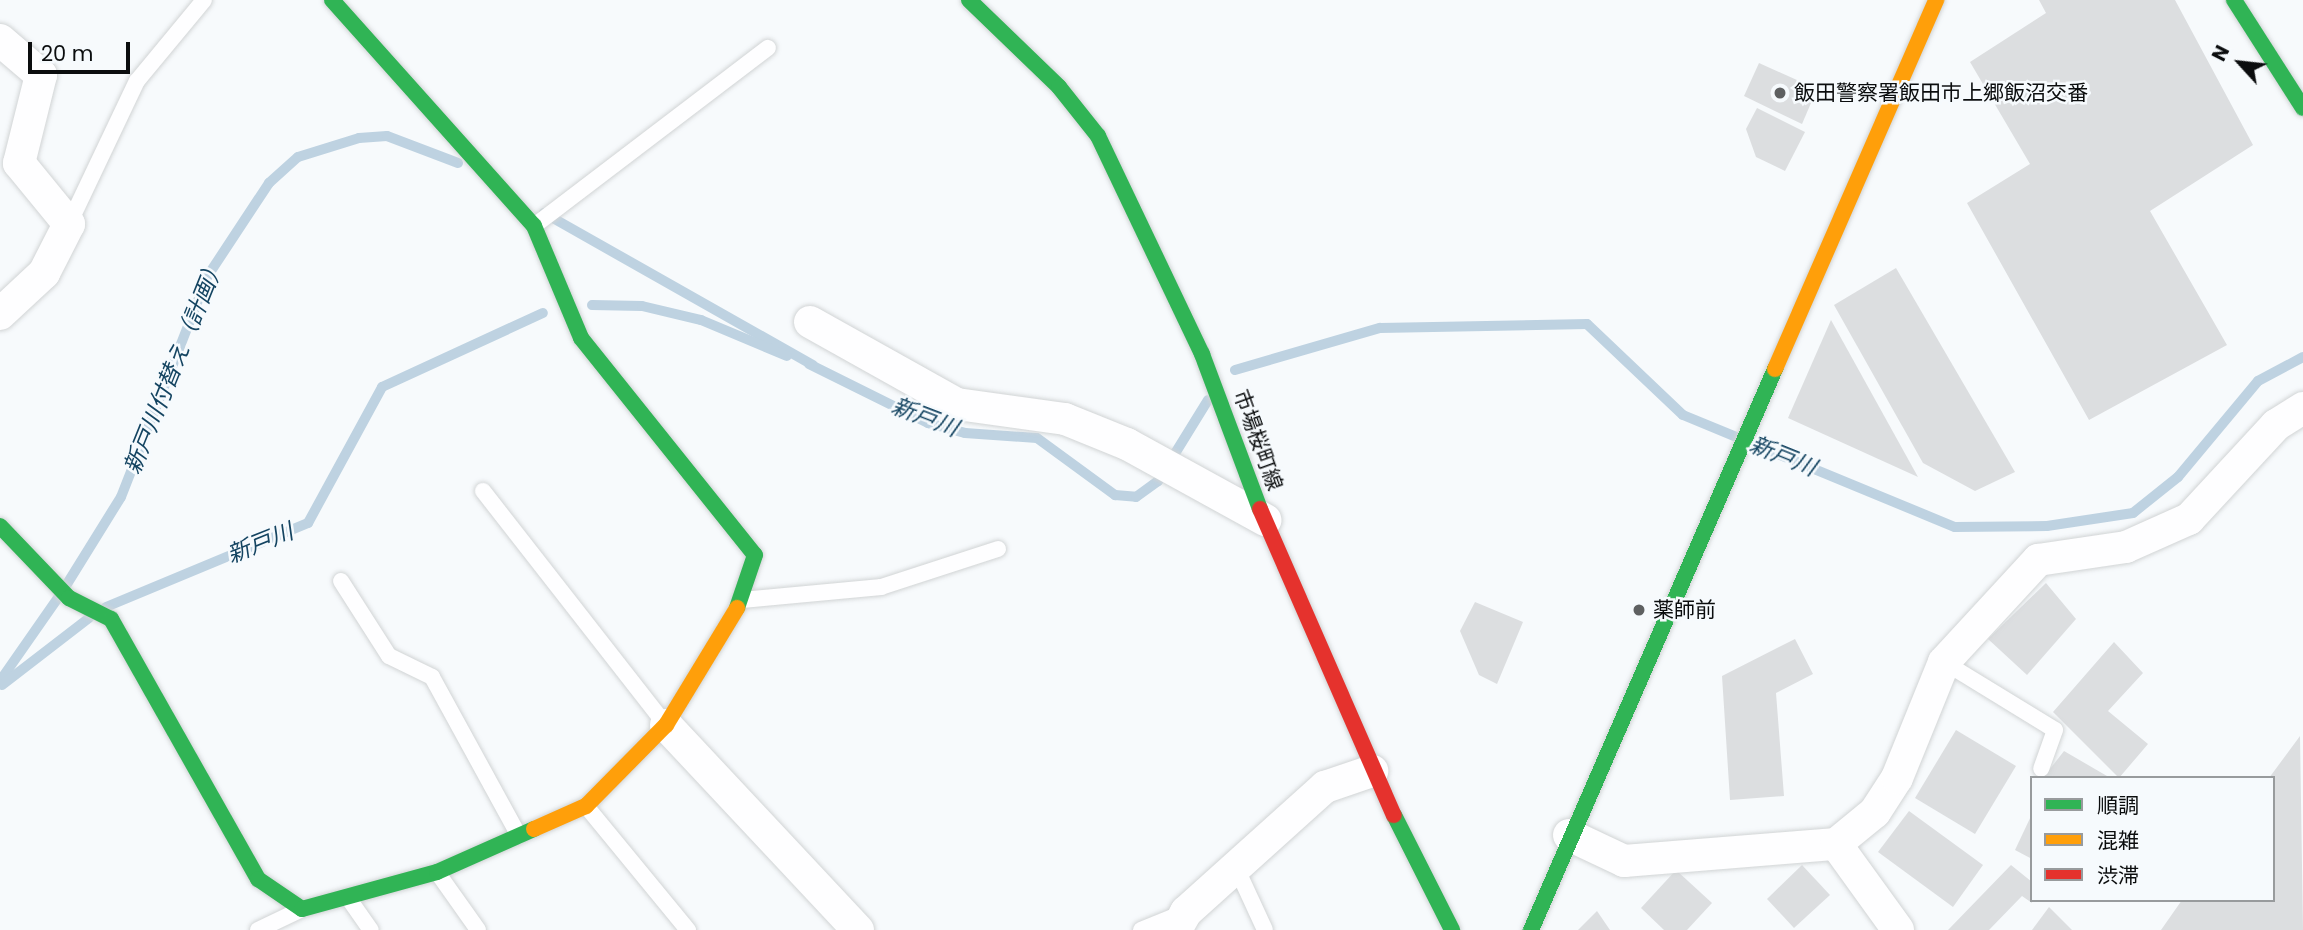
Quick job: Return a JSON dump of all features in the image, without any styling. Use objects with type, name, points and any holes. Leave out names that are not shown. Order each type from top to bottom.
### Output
[{"type":"main road","points":[[0,526],[69,597],[84,600],[111,619],[258,878],[302,909],[349,899],[437,872],[586,806],[666,725],[742,600],[754,577],[755,555],[580,338],[534,226],[332,0]]},
{"type":"main road","name":"市場桜町線","points":[[969,0],[1059,87],[1098,136],[1202,354],[1265,520],[1372,771],[1452,930]]},
{"type":"main road","points":[[1531,930],[1569,835],[1736,463],[1936,0]]},
{"type":"main road","points":[[2234,0],[2303,108]]},
{"type":"street","points":[[0,40],[41,75],[19,163],[69,224],[44,272],[0,314]]},
{"type":"street","points":[[810,321],[957,404],[1020,408],[1065,419],[1166,467],[1265,520]]},
{"type":"street","points":[[1569,835],[1624,861],[1836,844],[1875,812],[1897,778],[1944,662],[2038,560],[2126,547],[2189,519],[2276,425],[2303,408]]},
{"type":"street","points":[[666,725],[858,930]]},
{"type":"street","points":[[1181,921],[1325,787],[1372,771]]},
{"type":"street","points":[[1836,844],[1898,930]]},
{"type":"lane","points":[[69,224],[137,81],[204,0]]},
{"type":"lane","points":[[534,226],[768,48]]},
{"type":"lane","points":[[483,491],[666,725]]},
{"type":"lane","points":[[742,600],[881,587],[998,549]]},
{"type":"lane","points":[[341,580],[389,656],[432,677],[519,836]]},
{"type":"lane","points":[[1944,662],[2055,730],[2041,769]]},
{"type":"lane","points":[[586,806],[688,930]]},
{"type":"lane","points":[[1236,867],[1265,930]]},
{"type":"lane","points":[[437,872],[478,930]]},
{"type":"lane","points":[[349,899],[371,930]]},
{"type":"lane","points":[[258,930],[302,909]]},
{"type":"lane","points":[[1141,930],[1181,921]]},
{"type":"building","points":[[2039,0],[2175,0],[2253,145],[2150,211],[2227,345],[2089,420],[1967,203],[2030,164],[1970,62],[2046,13]]},
{"type":"building","name":"飯田警察署飯田市上郷飯沼交番","points":[[1759,63],[1817,89],[1802,124],[1744,96]]},
{"type":"building","points":[[1757,108],[1805,132],[1785,171],[1756,157],[1746,129]]},
{"type":"building","points":[[1896,268],[2015,472],[1975,491],[1923,463],[1834,305]]},
{"type":"building","points":[[1831,320],[1918,477],[1788,418]]},
{"type":"building","points":[[2046,583],[2076,619],[2027,675],[1988,639]]},
{"type":"building","points":[[1475,602],[1523,622],[1497,684],[1479,675],[1460,631]]},
{"type":"building","points":[[1795,639],[1813,674],[1776,693],[1784,796],[1730,800],[1722,676]]},
{"type":"building","points":[[2114,642],[2143,673],[2108,711],[2148,744],[2121,776],[2117,776],[2053,712]]},
{"type":"building","points":[[1956,730],[2016,766],[1975,834],[1915,798]]},
{"type":"building","points":[[2300,736],[2303,930],[2161,930],[2181,902],[2275,902],[2275,776],[2270,776]]},
{"type":"building","points":[[2064,751],[2107,776],[2045,776]]},
{"type":"building","points":[[1909,811],[1983,865],[1953,907],[1878,852]]},
{"type":"building","points":[[2030,818],[2030,858],[2015,850]]},
{"type":"building","points":[[1802,865],[1830,895],[1794,928],[1767,899]]},
{"type":"building","points":[[2011,865],[2030,880],[2030,902],[2022,896],[1989,930],[1948,930]]},
{"type":"building","points":[[1676,870],[1712,903],[1687,930],[1664,930],[1641,908]]},
{"type":"building","points":[[2049,907],[2072,930],[2032,930]]},
{"type":"building","points":[[1597,911],[1610,930],[1578,930]]},
{"type":"waterway","name":"新戸川付替え（計画）","points":[[67,584],[121,497],[207,277],[269,183],[298,157],[359,138],[387,136],[458,163]]},
{"type":"waterway","name":"新戸川付替え（計画）","points":[[544,213],[813,365]]},
{"type":"waterway","name":"新戸川","points":[[592,305],[642,306],[701,320],[787,356]]},
{"type":"waterway","name":"新戸川","points":[[106,607],[308,523],[382,387],[543,313]]},
{"type":"waterway","name":"新戸川","points":[[1235,370],[1380,328],[1587,324],[1683,415],[1955,527],[2047,526],[2133,513],[2178,477],[2258,381],[2303,357]]},
{"type":"waterway","name":"新戸川","points":[[809,364],[928,423],[965,433],[1037,438],[1115,495],[1136,497],[1158,481],[1208,400]]},
{"type":"waterway","name":"新戸川付替え（計画）","points":[[0,681],[58,598]]},
{"type":"waterway","name":"新戸川","points":[[2,685],[89,618]]},
{"type":"traffic: fast","points":[[332,0],[534,226],[581,338],[755,555],[737,608]]},
{"type":"traffic: fast","points":[[969,0],[1059,87],[1098,136],[1202,354],[1260,509]]},
{"type":"traffic: fast","points":[[2234,0],[2303,108]]},
{"type":"traffic: fast","points":[[1531,930],[1775,369]]},
{"type":"traffic: fast","points":[[0,526],[69,598],[111,619],[258,879],[302,909],[437,872],[534,829]]},
{"type":"traffic: fast","points":[[1394,815],[1452,930]]},
{"type":"traffic: slow","points":[[1775,369],[1936,0]]},
{"type":"traffic: slow","points":[[534,829],[586,806],[666,725],[737,608]]},
{"type":"traffic: jam","points":[[1260,509],[1394,815]]},
{"type":"place","name":"飯田警察署飯田市上郷飯沼交番","points":[[1780,93]]},
{"type":"place","name":"薬師前","points":[[1639,610]]}]
